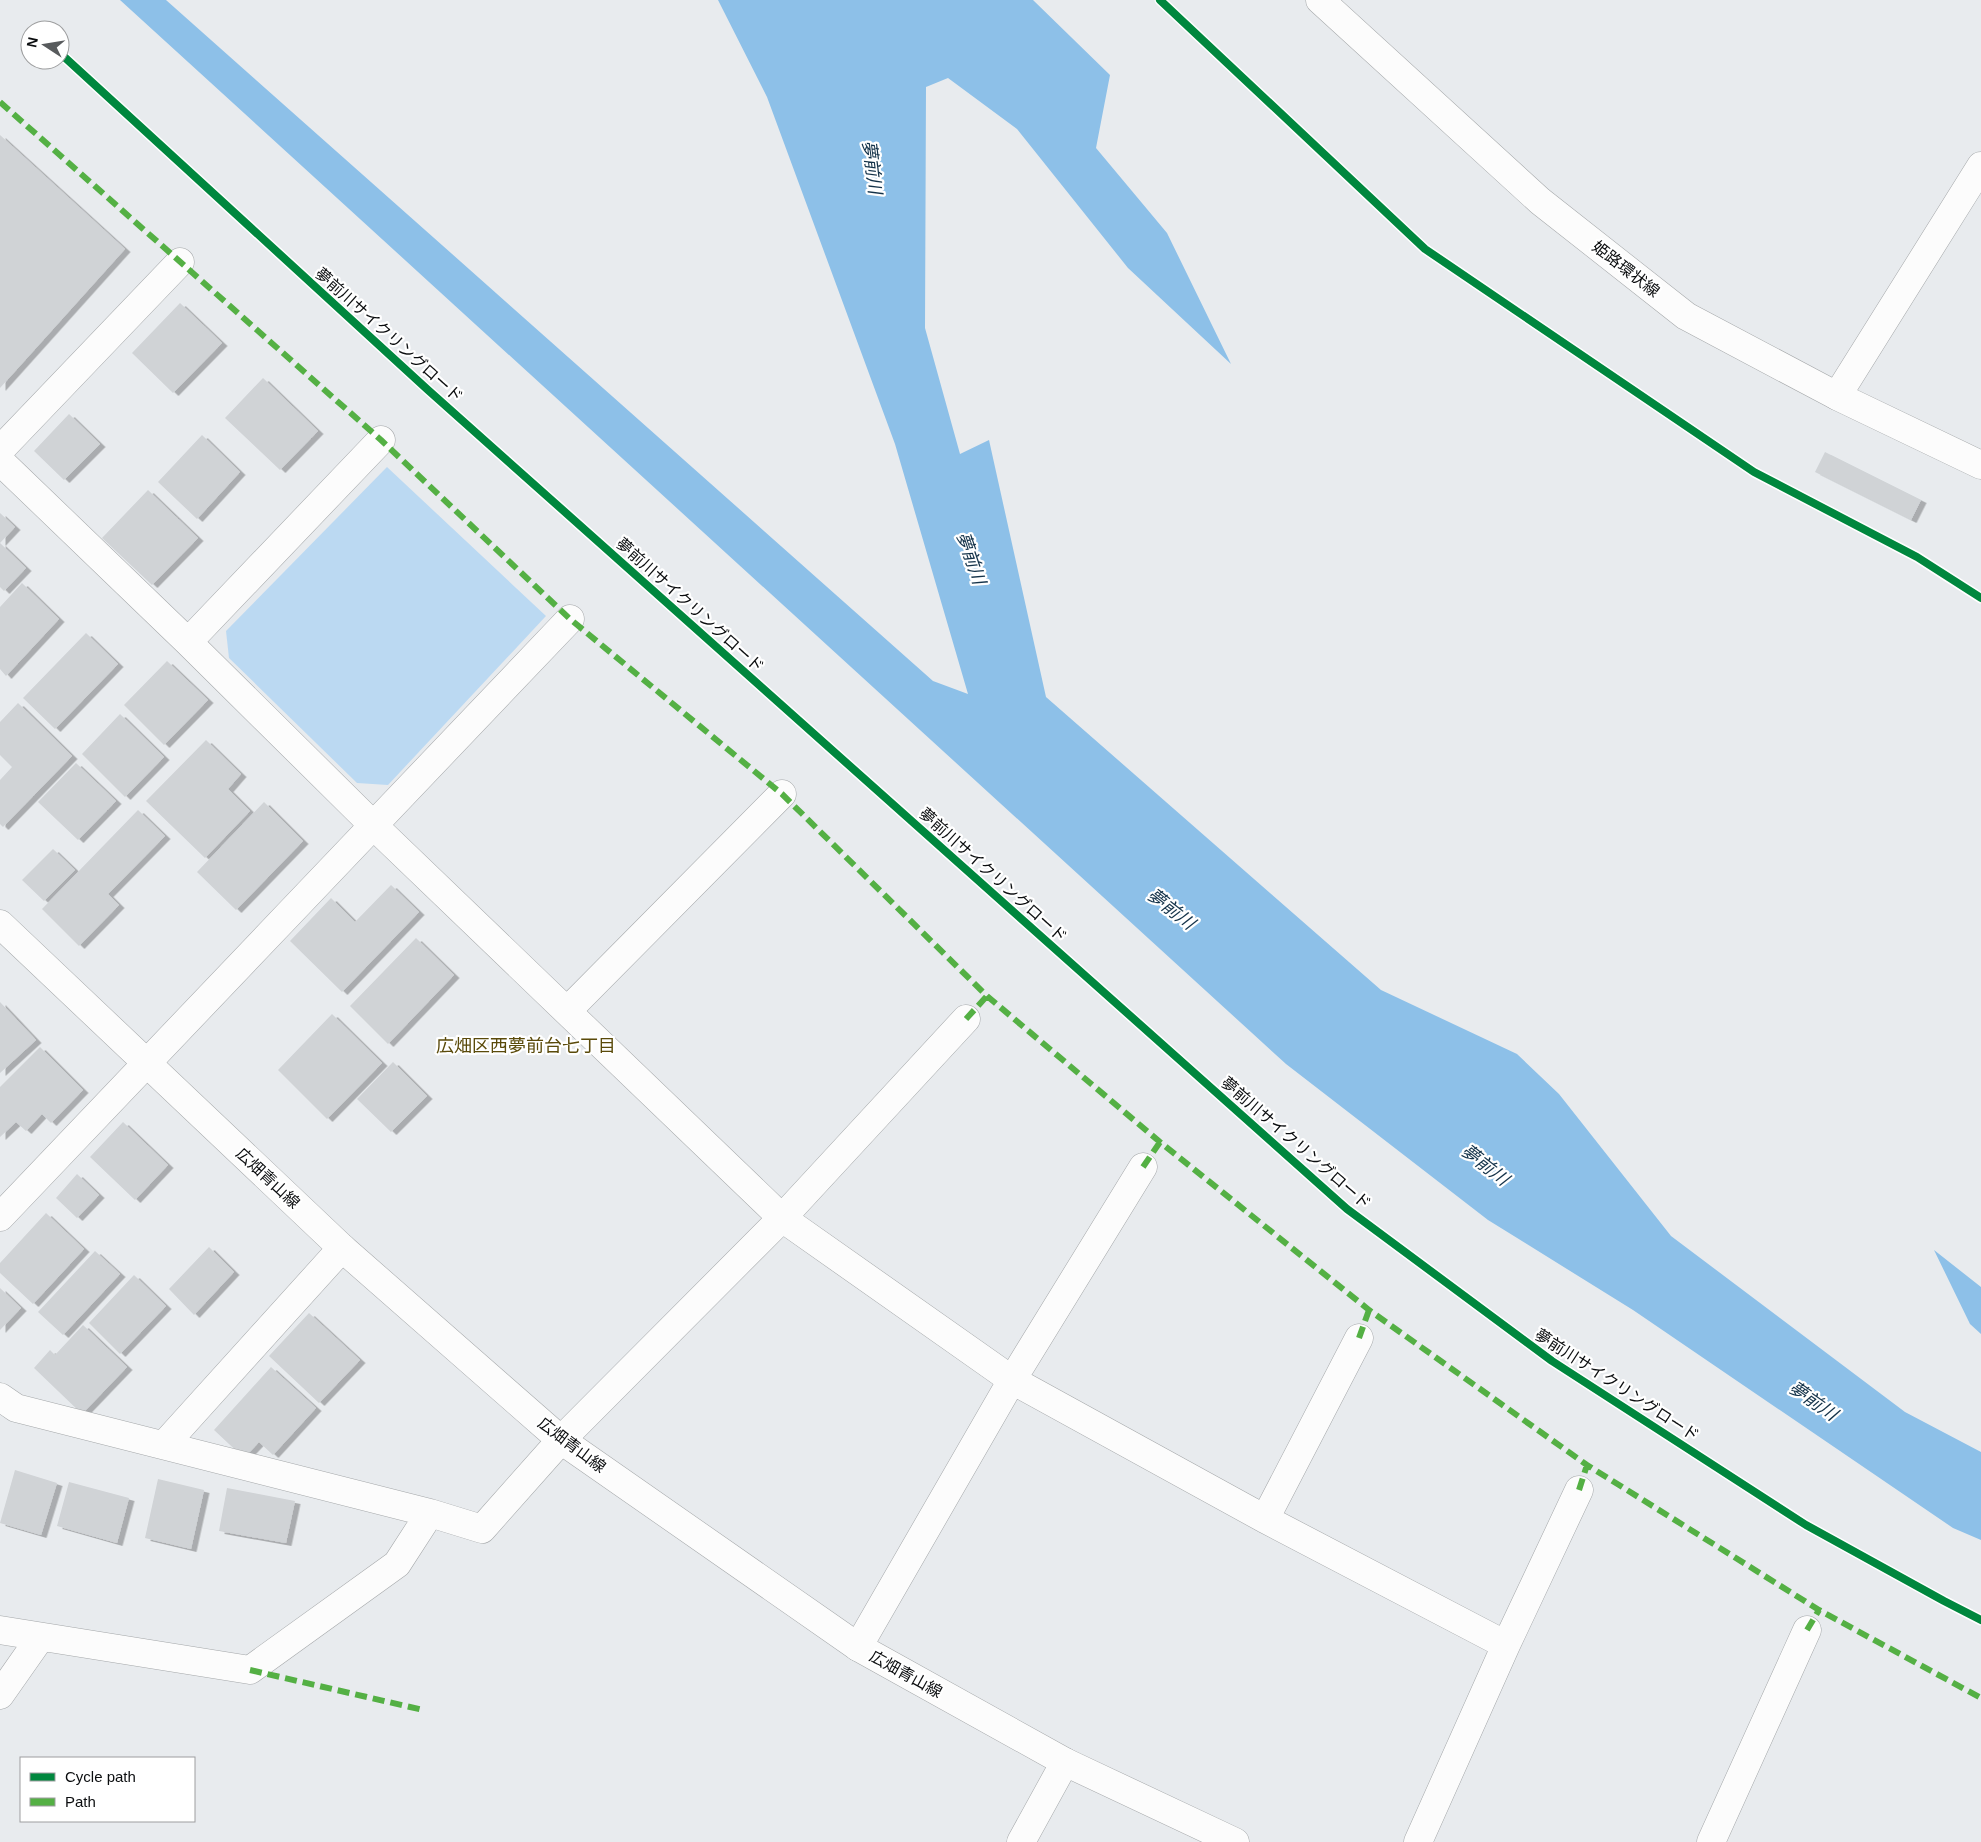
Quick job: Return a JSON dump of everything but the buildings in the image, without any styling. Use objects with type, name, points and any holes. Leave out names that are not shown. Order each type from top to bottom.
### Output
[{"type":"street","name":"姫路環状線","points":[[1320,0],[1540,201],[1686,316],[1837,396],[1981,465]]},
{"type":"street","points":[[1837,396],[1981,166]]},
{"type":"street","points":[[0,450],[180,262]]},
{"type":"street","points":[[188,642],[381,440]]},
{"type":"street","points":[[0,461],[188,642],[374,826],[782,1218],[1012,1380],[1265,1519],[1506,1645]]},
{"type":"street","points":[[0,1217],[570,619]]},
{"type":"street","points":[[567,1012],[782,794]]},
{"type":"street","name":"広畑青山線","points":[[0,924],[342,1248],[561,1440],[858,1647],[1065,1762],[1235,1842]]},
{"type":"street","points":[[0,1397],[16,1408],[430,1513],[482,1529],[561,1440],[782,1218],[966,1019]]},
{"type":"street","points":[[858,1647],[1012,1380],[1143,1166]]},
{"type":"street","points":[[164,1444],[342,1248]]},
{"type":"street","points":[[1265,1519],[1358,1338]]},
{"type":"street","points":[[1418,1842],[1506,1645],[1579,1490]]},
{"type":"street","points":[[0,1630],[40,1638],[186,1658],[250,1670],[397,1564],[430,1513]]},
{"type":"street","points":[[1711,1842],[1807,1630]]},
{"type":"street","points":[[0,1695],[40,1638]]},
{"type":"street","points":[[1021,1842],[1065,1762]]},
{"type":"shaded area","points":[[387,467],[546,616],[388,785],[357,783],[229,658],[226,631]]},
{"type":"water","name":"夢前川","points":[[120,0],[166,0],[933,681],[968,694],[895,444],[767,97],[718,0],[1033,0],[1110,75],[1096,148],[1167,233],[1231,364],[1128,268],[1017,129],[948,78],[926,87],[925,328],[960,454],[989,440],[1046,697],[1381,990],[1517,1054],[1559,1094],[1671,1236],[1905,1412],[1981,1452],[1981,1540],[1953,1528],[1633,1310],[1488,1220],[1286,1064]]},
{"type":"water","points":[[1934,1250],[1981,1287],[1981,1334],[1970,1324]]},
{"type":"marked path","points":[[0,102],[381,440],[570,619],[782,794],[987,996],[1160,1142],[1369,1310],[1587,1465],[1819,1610],[1981,1698]]},
{"type":"marked path","points":[[966,1019],[987,996]]},
{"type":"marked path","points":[[1143,1167],[1160,1142]]},
{"type":"marked path","points":[[1359,1338],[1369,1310]]},
{"type":"marked path","points":[[1579,1490],[1587,1465]]},
{"type":"marked path","points":[[1807,1630],[1819,1610]]},
{"type":"marked path","points":[[250,1670],[423,1710]]},
{"type":"cycle path","points":[[1160,0],[1425,249],[1754,472],[1917,557],[1981,598]]},
{"type":"cycle path","name":"夢前川サイクリングロード","points":[[70,62],[428,390],[1347,1209],[1552,1361],[1806,1525],[1981,1620]]},
{"type":"district","name":"広畑区西夢前台七丁目","points":[[526,1046]]}]
